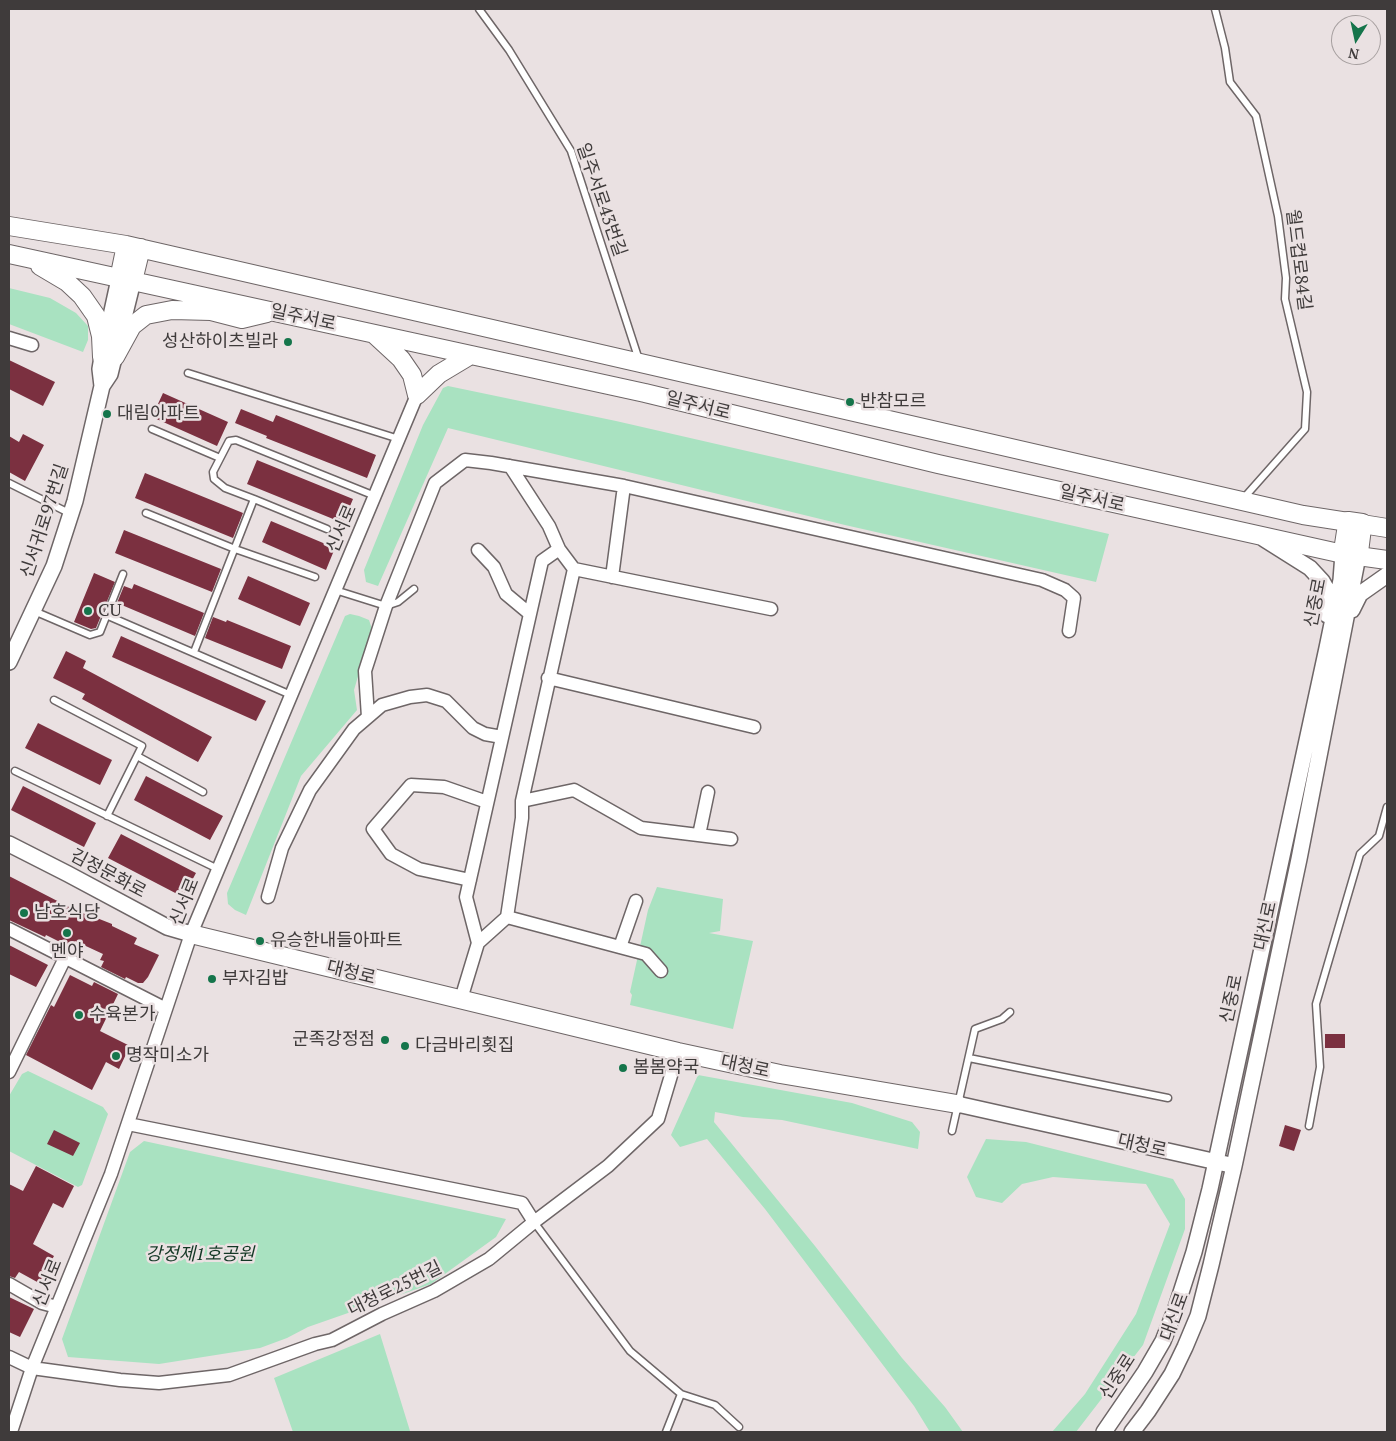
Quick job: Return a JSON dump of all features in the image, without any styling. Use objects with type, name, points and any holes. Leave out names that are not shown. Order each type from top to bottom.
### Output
[{"type":"main road","name":"일주서로","points":[[9,226],[134,247],[639,361],[1303,515],[1387,528]]},
{"type":"main road","points":[[126,280],[134,247]]},
{"type":"main road","name":"일주서로","points":[[9,255],[645,393],[938,464],[1261,537],[1351,555],[1387,560]]},
{"type":"main road","points":[[9,255],[42,267],[67,282],[82,296],[96,316],[108,357]]},
{"type":"main road","points":[[108,357],[132,326],[146,315],[172,310],[211,311],[242,319],[272,312]]},
{"type":"main road","points":[[375,334],[401,359],[412,375],[417,395]]},
{"type":"main road","points":[[417,395],[438,374],[469,356]]},
{"type":"main road","points":[[1351,555],[1355,523]]},
{"type":"main road","name":"대청로","points":[[191,934],[678,1052],[780,1074],[957,1104]]},
{"type":"street","name":"신서귀로97번길","points":[[9,662],[54,566],[71,514],[102,386],[110,374],[108,357],[126,280]]},
{"type":"street","points":[[9,338],[32,345]]},
{"type":"street","name":"신서로","points":[[11,1432],[32,1368],[111,1174],[191,934],[417,395]]},
{"type":"street","points":[[368,717],[365,671],[386,606],[435,483],[465,460],[624,486],[1042,580],[1065,590],[1074,598],[1069,631]]},
{"type":"street","points":[[510,466],[549,526],[559,549],[574,569],[771,609]]},
{"type":"street","points":[[612,576],[624,486]]},
{"type":"street","points":[[1261,537],[1310,568],[1326,588],[1328,609],[1322,635],[1333,651],[1345,646],[1353,607],[1360,594],[1387,575]]},
{"type":"street","points":[[461,999],[478,943],[466,897],[542,561],[559,549]]},
{"type":"street","points":[[478,550],[494,567],[506,594],[530,614]]},
{"type":"street","name":"신중로","points":[[1104,1432],[1146,1372],[1162,1341],[1186,1280],[1194,1252],[1333,651],[1341,580],[1351,555]]},
{"type":"street","points":[[478,943],[508,918],[522,818],[522,801],[548,678],[574,569]]},
{"type":"street","name":"대신로","points":[[1132,1432],[1172,1374],[1198,1316],[1234,1166],[1299,859],[1333,651]]},
{"type":"street","points":[[548,678],[754,727]]},
{"type":"street","points":[[268,897],[282,848],[310,790],[354,729],[382,705],[410,697],[427,695],[446,701],[473,728],[485,734],[502,737]]},
{"type":"street","points":[[470,880],[419,869],[391,854],[373,829],[411,785],[444,787],[487,802]]},
{"type":"street","points":[[522,801],[574,790],[641,828],[731,839]]},
{"type":"street","points":[[699,835],[708,792]]},
{"type":"street","name":"김정문화로","points":[[9,844],[167,927],[191,934]]},
{"type":"street","points":[[620,947],[636,902]]},
{"type":"street","points":[[508,918],[646,954],[661,971]]},
{"type":"street","points":[[9,929],[166,1009]]},
{"type":"street","points":[[9,1072],[65,958]]},
{"type":"street","name":"대청로25번길","points":[[9,1357],[32,1368],[120,1380],[159,1383],[229,1375],[315,1344],[332,1340],[382,1314],[434,1291],[489,1259],[608,1166],[658,1119],[678,1052]]},
{"type":"street","name":"대청로","points":[[957,1104],[1234,1166]]},
{"type":"street","points":[[128,1124],[522,1203],[534,1222]]},
{"type":"street","points":[[9,1284],[42,1303],[57,1307]]},
{"type":"lane","name":"일주서로43번길","points":[[479,9],[509,50],[571,151],[639,361]]},
{"type":"lane","name":"월드컵로84길","points":[[1215,9],[1225,48],[1230,82],[1256,116],[1278,216],[1286,278],[1285,299],[1307,392],[1305,429],[1241,501]]},
{"type":"lane","points":[[188,373],[399,439]]},
{"type":"lane","points":[[152,429],[220,458]]},
{"type":"lane","points":[[327,528],[226,488],[214,479],[212,472],[229,441],[236,440],[375,496]]},
{"type":"lane","points":[[9,483],[71,514]]},
{"type":"lane","points":[[194,652],[254,499]]},
{"type":"lane","points":[[146,513],[235,549],[315,577]]},
{"type":"lane","points":[[33,611],[90,635],[100,632],[123,574]]},
{"type":"lane","points":[[335,590],[386,606],[398,602],[414,589]]},
{"type":"lane","points":[[106,615],[291,694]]},
{"type":"lane","points":[[54,700],[142,746],[107,816]]},
{"type":"lane","points":[[137,756],[203,792]]},
{"type":"lane","points":[[15,771],[218,870]]},
{"type":"lane","points":[[1309,1126],[1320,1067],[1316,1004],[1360,854],[1379,836],[1387,807]]},
{"type":"lane","points":[[952,1131],[975,1030],[1002,1019],[1010,1012]]},
{"type":"lane","points":[[969,1058],[1168,1098]]},
{"type":"lane","points":[[534,1222],[630,1351],[681,1394],[715,1405],[739,1427]]},
{"type":"lane","points":[[666,1432],[681,1394]]},
{"type":"green space","points":[[9,288],[50,298],[76,313],[88,326],[88,340],[83,352],[9,324]]},
{"type":"green space","points":[[448,386],[616,421],[1109,534],[1096,582],[845,525],[448,428],[378,586],[366,582],[364,570],[423,425],[443,388]]},
{"type":"green space","points":[[350,614],[369,620],[372,629],[354,690],[357,710],[301,776],[246,915],[228,904],[227,893],[345,616]]},
{"type":"green space","points":[[657,887],[723,899],[720,931],[709,933],[753,941],[733,1029],[630,1005],[632,995],[630,992],[648,910]]},
{"type":"green space","points":[[28,1071],[103,1107],[108,1114],[82,1185],[78,1187],[9,1151],[9,1096],[22,1074]]},
{"type":"green space","points":[[698,1075],[852,1103],[912,1122],[920,1132],[918,1149],[782,1120],[743,1117],[715,1112],[714,1122],[815,1246],[902,1358],[945,1407],[963,1432],[930,1432],[914,1406],[765,1209],[707,1139],[680,1147],[671,1135]]},
{"type":"green space","points":[[986,1139],[1026,1142],[1173,1179],[1185,1199],[1185,1229],[1143,1345],[1076,1432],[1052,1432],[1085,1394],[1136,1314],[1170,1224],[1146,1184],[1053,1177],[1022,1184],[1002,1203],[976,1197],[967,1177]]},
{"type":"green space","name":"강정제1호공원","points":[[144,1141],[506,1219],[496,1237],[431,1284],[308,1327],[287,1338],[260,1348],[159,1364],[68,1357],[62,1339],[130,1152]]},
{"type":"green space","points":[[380,1334],[410,1431],[293,1432],[274,1378]]},
{"type":"building","points":[[9,360],[55,382],[43,406],[9,389]]},
{"type":"building","points":[[163,393],[228,422],[217,446],[152,417]]},
{"type":"building","points":[[241,409],[273,422],[276,415],[376,455],[367,478],[266,438],[267,436],[235,423]]},
{"type":"building","points":[[23,434],[44,445],[25,481],[9,472],[9,436],[19,442]]},
{"type":"building","points":[[257,460],[353,499],[343,523],[247,484]]},
{"type":"building","points":[[145,473],[243,513],[233,538],[135,498]]},
{"type":"building","points":[[271,521],[335,548],[326,570],[262,542]]},
{"type":"building","points":[[124,530],[221,569],[212,592],[115,553]]},
{"type":"building","points":[[94,573],[115,582],[96,628],[91,629],[74,622]]},
{"type":"building","points":[[248,576],[310,603],[300,626],[238,599]]},
{"type":"building","points":[[134,584],[204,613],[195,636],[117,603],[124,586],[132,589]]},
{"type":"building","points":[[213,617],[226,622],[227,620],[291,646],[282,669],[205,638]]},
{"type":"building","points":[[121,636],[266,701],[256,721],[112,657]]},
{"type":"building","points":[[66,651],[86,661],[83,668],[212,737],[198,762],[82,699],[85,694],[53,678]]},
{"type":"building","points":[[38,723],[112,760],[100,785],[25,748]]},
{"type":"building","points":[[146,776],[223,816],[210,840],[134,800]]},
{"type":"building","points":[[23,786],[96,823],[84,847],[11,810]]},
{"type":"building","points":[[121,834],[196,873],[183,897],[108,858]]},
{"type":"building","points":[[9,876],[69,907],[112,924],[112,926],[137,938],[134,944],[159,955],[148,977],[143,983],[138,983],[126,977],[125,979],[101,967],[104,961],[100,960],[103,954],[75,941],[72,948],[9,920]]},
{"type":"building","points":[[9,945],[48,965],[36,987],[9,974]]},
{"type":"building","points":[[70,975],[92,986],[94,982],[118,994],[100,1031],[130,1046],[119,1069],[106,1062],[92,1090],[26,1055],[51,1005],[54,1007]]},
{"type":"building","points":[[1325,1034],[1345,1034],[1345,1048],[1325,1048]]},
{"type":"building","points":[[1285,1125],[1301,1130],[1294,1151],[1279,1146]]},
{"type":"building","points":[[54,1130],[80,1143],[73,1156],[47,1144]]},
{"type":"building","points":[[36,1166],[74,1186],[63,1208],[53,1203],[33,1244],[54,1256],[39,1283],[19,1272],[15,1278],[9,1276],[9,1184],[23,1191]]},
{"type":"building","points":[[9,1297],[34,1309],[20,1337],[9,1332]]},
{"type":"place","name":"성산하이츠빌라","points":[[288,342]]},
{"type":"place","name":"반참모르","points":[[850,402]]},
{"type":"place","name":"대림아파트","points":[[107,414]]},
{"type":"place","name":"CU","points":[[88,611]]},
{"type":"place","name":"남호식당","points":[[24,913]]},
{"type":"place","name":"멘야","points":[[67,933]]},
{"type":"place","name":"유승한내들아파트","points":[[260,941]]},
{"type":"place","name":"부자김밥","points":[[212,979]]},
{"type":"place","name":"수육본가","points":[[79,1015]]},
{"type":"place","name":"군족강정점","points":[[385,1040]]},
{"type":"place","name":"다금바리횟집","points":[[405,1046]]},
{"type":"place","name":"명작미소가","points":[[116,1056]]},
{"type":"place","name":"봄봄약국","points":[[623,1068]]}]
